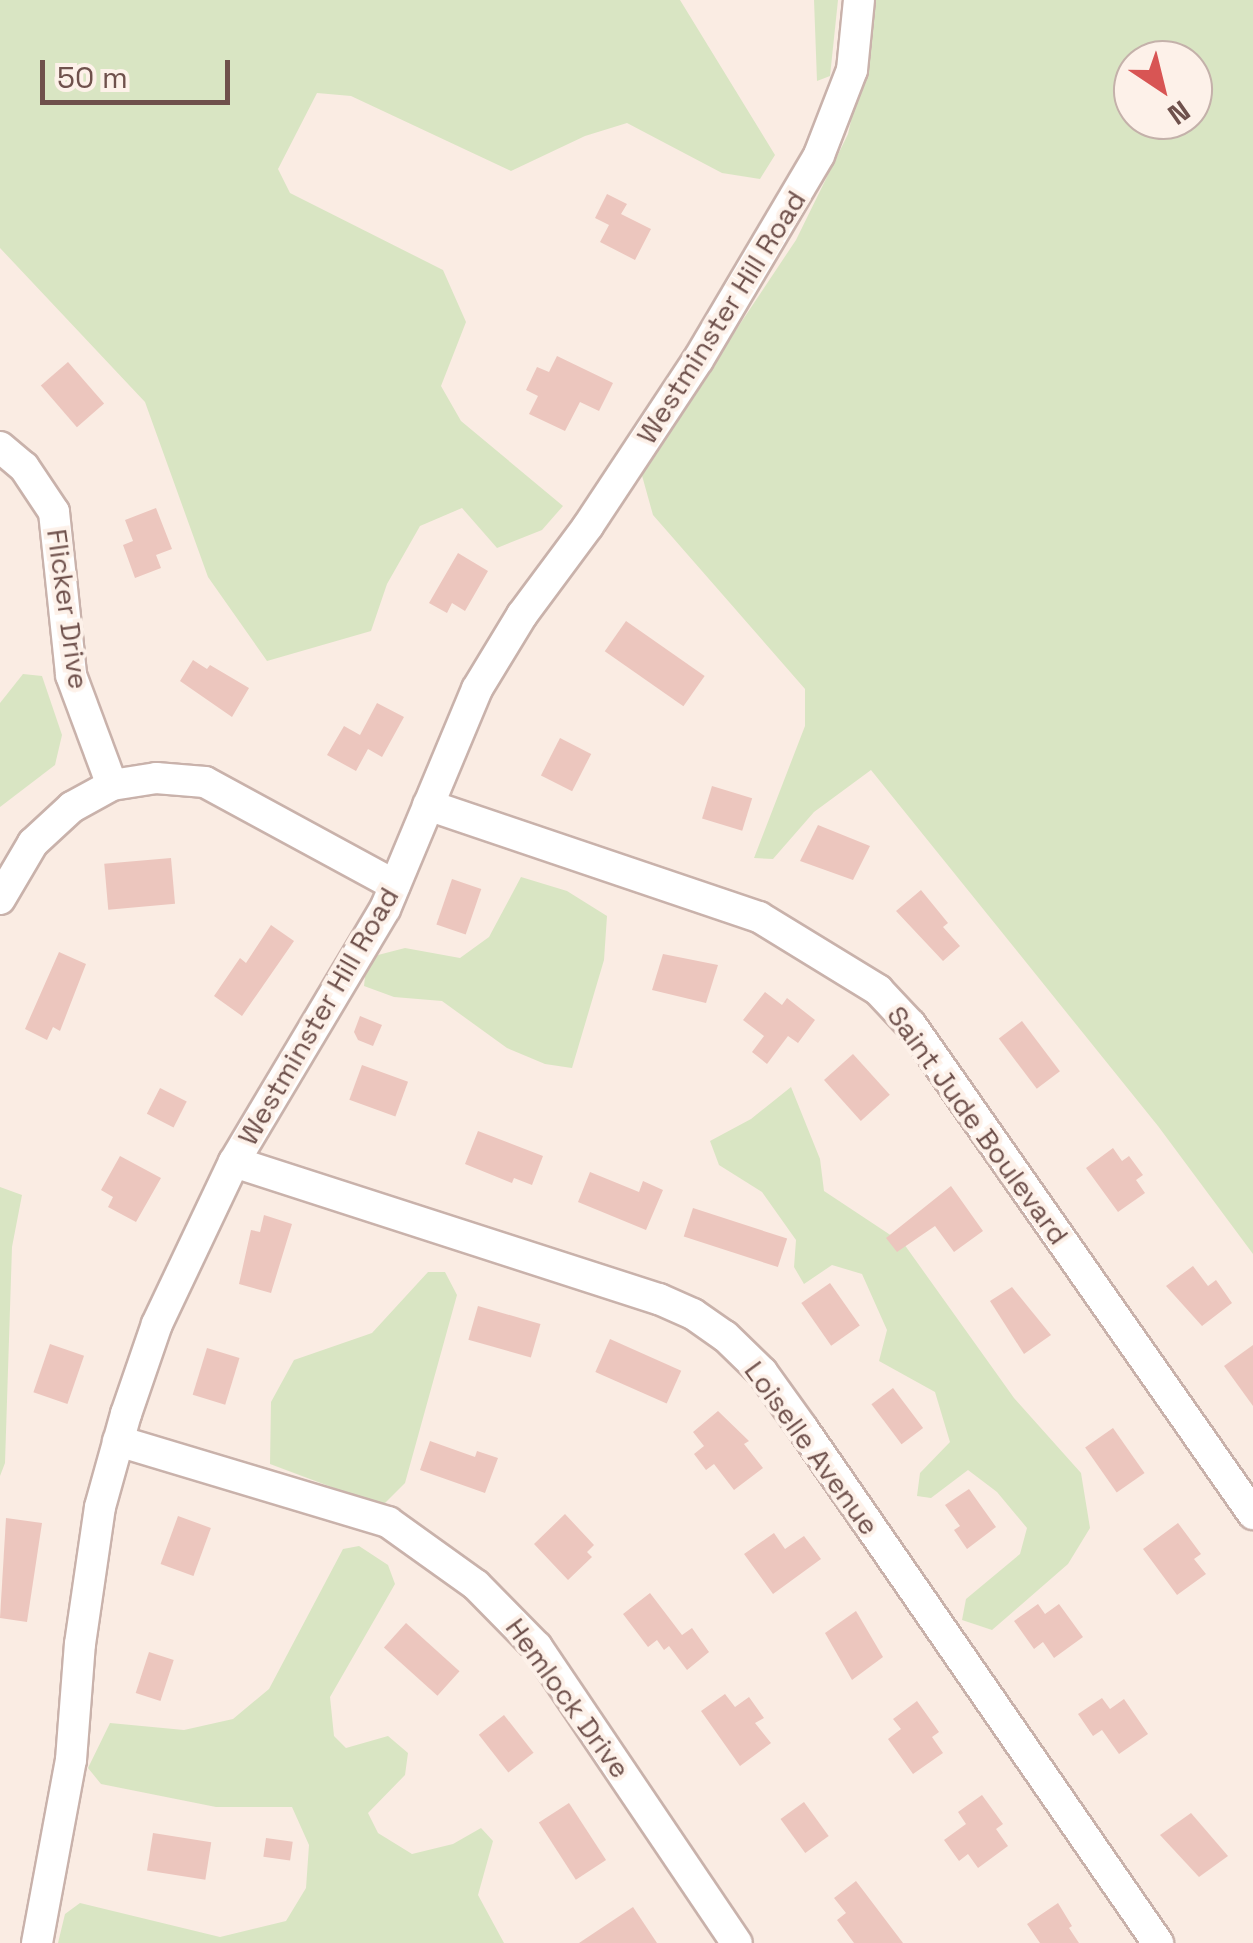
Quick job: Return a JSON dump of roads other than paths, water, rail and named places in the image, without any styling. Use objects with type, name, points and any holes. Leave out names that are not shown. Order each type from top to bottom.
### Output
[{"type":"street","name":"Westminster Hill Road","points":[[37,1943],[71,1760],[80,1644],[100,1508],[157,1324],[234,1162],[395,886],[478,688],[522,615],[588,526],[698,360],[811,171],[852,70],[859,0]]},
{"type":"street","name":"Flicker Drive","points":[[0,447],[24,467],[54,512],[71,675],[112,785]]},
{"type":"street","points":[[0,898],[33,843],[72,807],[112,785],[156,778],[205,782],[395,886]]},
{"type":"street","name":"Saint Jude Boulevard","points":[[428,804],[759,917],[878,990],[911,1025],[1253,1514]]},
{"type":"street","name":"Loiselle Avenue","points":[[234,1162],[659,1298],[693,1314],[724,1336],[762,1372],[803,1429],[1158,1943]]},
{"type":"street","name":"Hemlock Drive","points":[[118,1441],[377,1518],[408,1533],[464,1575],[538,1647],[737,1943]]}]
